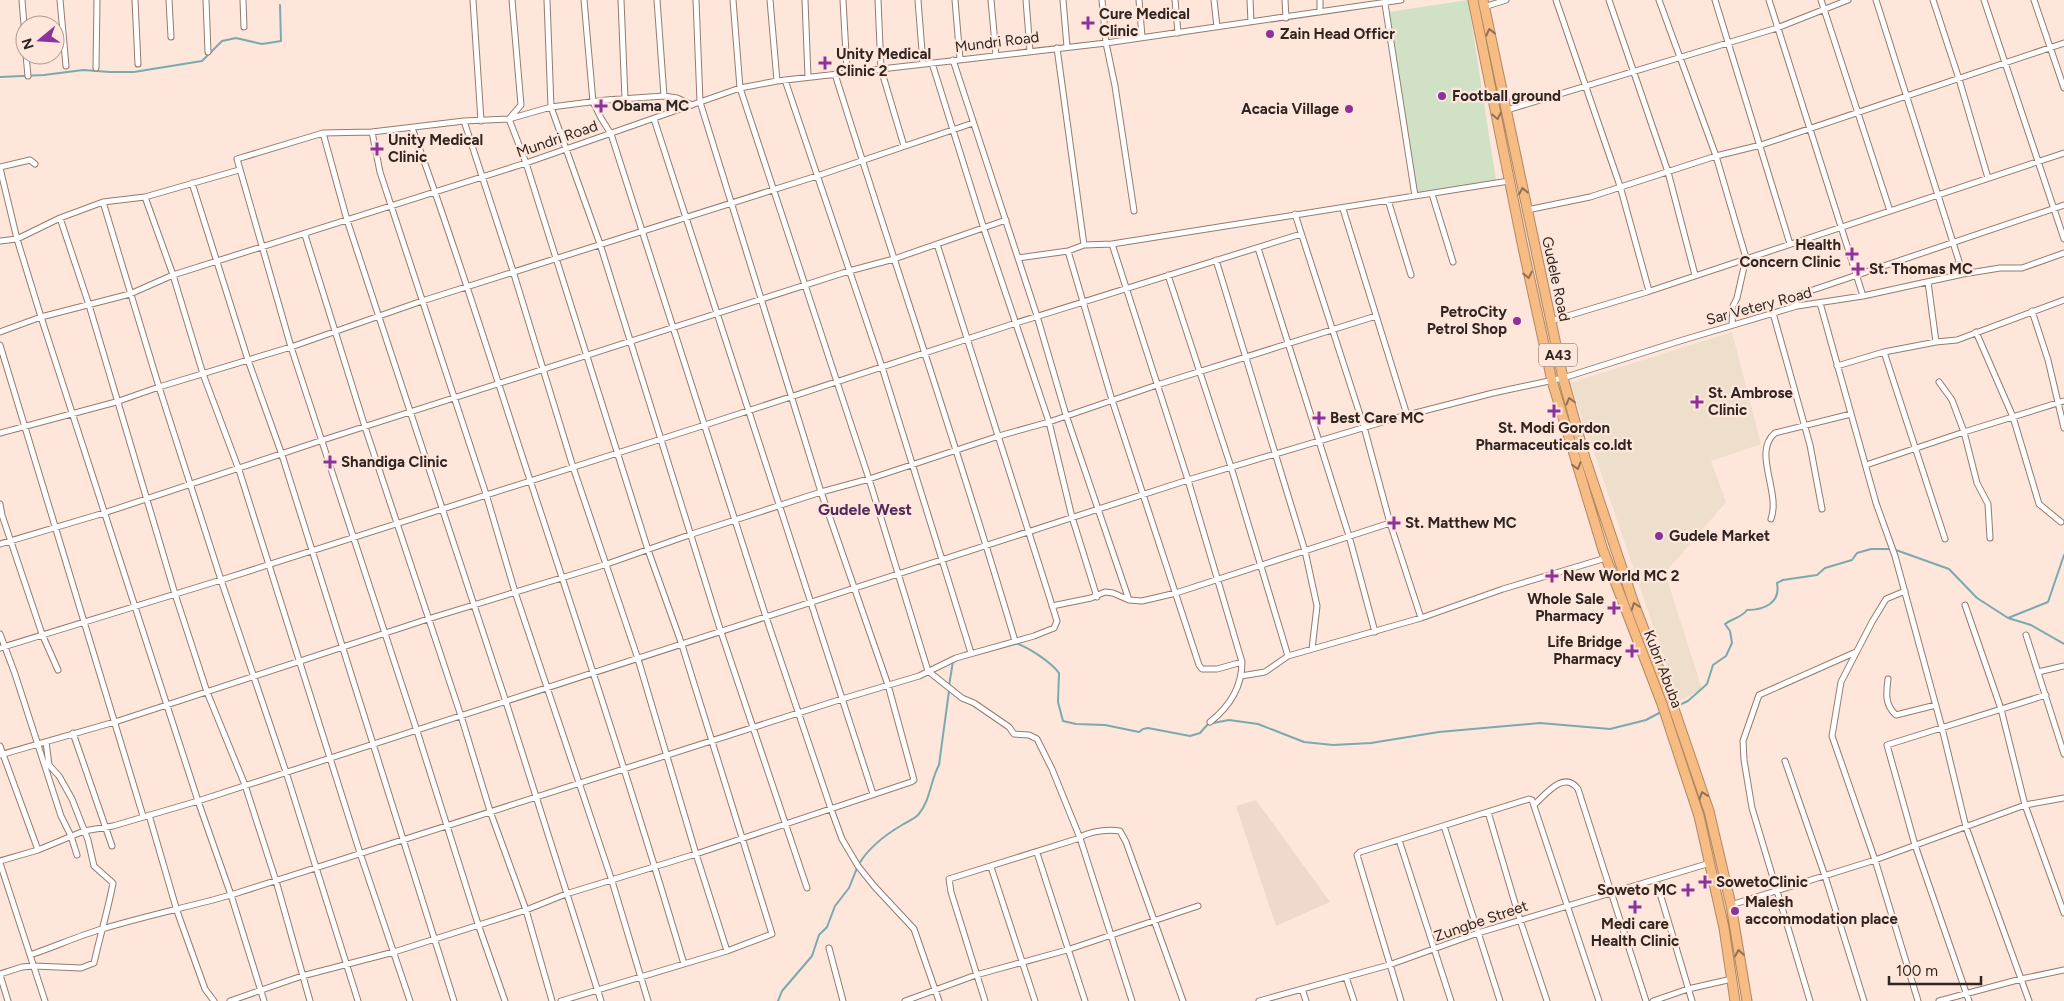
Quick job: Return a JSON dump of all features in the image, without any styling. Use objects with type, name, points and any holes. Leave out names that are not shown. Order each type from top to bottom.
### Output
[{"type":"highway","name":"Gudele Road","points":[[1473,0],[1552,381],[1606,558],[1628,616]]},
{"type":"highway","name":"Gudele Road","points":[[1483,4],[1551,321],[1585,458],[1667,702]]},
{"type":"highway","name":"Kubri Abuba","points":[[1628,616],[1667,702],[1676,729]]},
{"type":"highway","name":"A43","points":[[1676,729],[1710,863],[1724,928],[1735,1001]]},
{"type":"highway","name":"A43","points":[[1676,729],[1709,811],[1731,904],[1747,1001]]},
{"type":"street","points":[[22,0],[23,15]]},
{"type":"street","points":[[60,0],[66,66]]},
{"type":"street","points":[[96,68],[97,0]]},
{"type":"street","points":[[135,0],[138,64]]},
{"type":"street","points":[[169,0],[171,37]]},
{"type":"street","points":[[206,0],[208,52]]},
{"type":"street","points":[[243,0],[244,27]]},
{"type":"street","points":[[473,0],[481,121]]},
{"type":"street","points":[[508,119],[521,105],[512,0]]},
{"type":"street","points":[[547,0],[551,107],[600,244],[721,632],[807,888]]},
{"type":"street","points":[[584,0],[593,102],[600,118],[611,134],[766,617],[831,809],[842,839],[858,866],[914,929],[939,1001]]},
{"type":"street","points":[[622,0],[625,99]]},
{"type":"street","points":[[657,0],[664,96]]},
{"type":"street","points":[[230,1001],[302,976],[394,952],[526,910],[566,894],[696,854],[831,809],[910,782],[914,778],[888,686],[821,492],[700,102],[696,0]]},
{"type":"street","points":[[733,0],[740,88],[869,479],[928,671],[956,694],[974,703],[1009,727],[1014,734],[1029,735],[1037,739],[1052,769],[1080,837],[1132,1001]]},
{"type":"street","points":[[770,0],[777,81]]},
{"type":"street","points":[[805,0],[808,77]]},
{"type":"street","points":[[843,0],[847,72]]},
{"type":"street","points":[[878,0],[881,68],[904,146]]},
{"type":"street","points":[[918,0],[923,64]]},
{"type":"street","points":[[955,0],[960,59]]},
{"type":"street","points":[[991,0],[996,55]]},
{"type":"street","points":[[1026,0],[1030,51]]},
{"type":"street","points":[[1063,0],[1066,47]]},
{"type":"street","points":[[1102,0],[1106,43],[1115,86],[1134,211]]},
{"type":"street","points":[[1139,0],[1142,37]]},
{"type":"street","points":[[1175,0],[1178,33]]},
{"type":"street","points":[[1214,0],[1216,27]]},
{"type":"street","points":[[1250,0],[1251,22]]},
{"type":"street","points":[[1285,0],[1286,18]]},
{"type":"street","points":[[1320,0],[1320,12]]},
{"type":"street","points":[[1357,0],[1357,7]]},
{"type":"street","name":"Mundri Road","points":[[0,332],[41,317],[130,294],[173,275],[482,178],[740,88],[847,72],[1106,43],[1385,4],[1401,0]]},
{"type":"street","points":[[1483,4],[1506,0]]},
{"type":"street","points":[[1556,0],[1620,186],[1649,291]]},
{"type":"street","points":[[1609,0],[1632,72],[1668,172],[1695,275]]},
{"type":"street","points":[[1659,0],[1716,156],[1746,258],[1737,298],[1733,306],[1732,325]]},
{"type":"street","points":[[1715,0],[1790,244]]},
{"type":"street","points":[[1769,0],[1863,296]]},
{"type":"street","points":[[1821,0],[1890,211]]},
{"type":"street","points":[[1507,110],[1777,28],[1848,0]]},
{"type":"street","points":[[1876,0],[1936,195],[1963,274]]},
{"type":"street","points":[[1933,0],[1960,79],[1988,178]]},
{"type":"street","points":[[1984,0],[2064,239]]},
{"type":"street","points":[[2034,0],[2064,88]]},
{"type":"street","points":[[1385,4],[1415,196]]},
{"type":"street","points":[[1527,211],[1590,196],[1716,156],[1761,145],[2064,43]]},
{"type":"street","points":[[1057,48],[1084,244]]},
{"type":"street","points":[[953,60],[1037,316],[1066,415],[1129,600]]},
{"type":"street","points":[[932,63],[984,229],[1048,422],[1072,517],[1097,597]]},
{"type":"street","points":[[27,65],[28,76]]},
{"type":"street","points":[[835,74],[955,451],[988,546],[1015,641]]},
{"type":"street","points":[[785,80],[882,367],[971,653]]},
{"type":"street","points":[[505,1001],[446,826],[386,634],[292,347],[237,159],[323,133],[372,132],[464,121],[508,119],[551,107],[664,96],[677,98],[692,105]]},
{"type":"street","points":[[508,119],[526,163],[616,452],[682,645],[772,934],[727,951],[561,1001]]},
{"type":"street","points":[[654,119],[873,794]]},
{"type":"street","points":[[464,121],[513,271],[573,467],[638,659],[727,951]]},
{"type":"street","points":[[0,433],[116,402],[292,347],[513,271],[817,176],[973,123]]},
{"type":"street","points":[[412,128],[562,576],[622,770],[655,866],[684,964]]},
{"type":"street","points":[[372,132],[380,172],[486,494],[578,784],[612,880],[648,1001]]},
{"type":"street","points":[[323,133],[347,220],[537,797],[600,1001]]},
{"type":"street","points":[[1551,321],[1649,291],[2064,152]]},
{"type":"street","points":[[35,164],[30,160],[0,168],[17,238],[104,513],[198,801],[231,895],[264,1001]]},
{"type":"street","points":[[0,241],[17,238],[60,218],[104,202],[145,197],[240,170]]},
{"type":"street","points":[[1018,258],[1068,251],[1084,244],[1112,244],[1295,214],[1343,209],[1509,181]]},
{"type":"street","points":[[192,183],[248,360],[282,455],[454,1001]]},
{"type":"street","points":[[1432,194],[1453,262]]},
{"type":"street","points":[[145,197],[173,275],[203,374],[239,470],[270,564],[360,853],[410,1001]]},
{"type":"street","points":[[1388,200],[1411,275]]},
{"type":"street","points":[[104,202],[159,387],[221,580],[286,772],[358,1001]]},
{"type":"street","points":[[1793,307],[1801,294],[2064,206]]},
{"type":"street","points":[[1343,209],[1407,415]]},
{"type":"street","points":[[1295,214],[1364,427],[1390,523],[1421,618]]},
{"type":"street","points":[[60,218],[89,305],[116,402],[175,594],[207,692],[245,786],[276,881],[310,1001]]},
{"type":"street","points":[[0,544],[239,470],[323,440],[849,271],[894,259],[1006,220]]},
{"type":"street","points":[[2,648],[705,425],[1037,316],[1301,234]]},
{"type":"street","points":[[305,235],[365,427],[461,716],[490,811],[526,910],[552,1001]]},
{"type":"street","points":[[30,955],[101,929],[140,918],[177,911],[231,895],[842,699],[888,686],[971,653],[1054,628],[1057,621],[937,244]]},
{"type":"street","points":[[1112,244],[1188,480],[1242,662],[1239,685],[1225,709],[1210,722]]},
{"type":"street","points":[[1258,248],[1349,536],[1375,632]]},
{"type":"street","points":[[1068,251],[1112,400],[1202,669],[1217,669],[1242,662]]},
{"type":"street","name":"Sar Vetery Road","points":[[0,862],[38,850],[84,831],[106,827],[198,801],[856,589],[1072,517],[1318,440],[1493,393],[1564,378],[1793,307],[1863,296],[1963,274],[2000,268],[2022,268],[2064,253]]},
{"type":"street","points":[[1216,260],[1305,551],[1317,606],[1312,649]]},
{"type":"street","points":[[1168,275],[1262,564],[1288,656]]},
{"type":"street","points":[[1928,282],[1936,342]]},
{"type":"street","points":[[1837,366],[1884,352],[1957,340],[2064,300]]},
{"type":"street","points":[[1820,303],[1876,504],[1893,549],[1905,591],[1966,826],[2029,1001]]},
{"type":"street","points":[[2032,312],[2061,402],[2064,428]]},
{"type":"street","points":[[1773,313],[1810,445],[1822,509]]},
{"type":"street","points":[[1,754],[115,722],[428,619],[562,576],[607,564],[821,492],[869,479],[1200,371],[1376,316]]},
{"type":"street","points":[[1976,332],[2014,417],[2039,504],[2061,522]]},
{"type":"street","points":[[0,345],[23,427],[115,722],[177,911],[205,988],[214,1001]]},
{"type":"street","points":[[1884,352],[1945,539]]},
{"type":"street","points":[[1939,382],[1952,400],[1964,432],[1977,483],[1988,504],[1990,538]]},
{"type":"street","points":[[1866,465],[2061,402]]},
{"type":"street","points":[[1771,519],[1775,510],[1775,499],[1765,457],[1769,439],[1775,433],[1851,414]]},
{"type":"street","points":[[0,504],[42,634],[58,670]]},
{"type":"street","points":[[1052,606],[1097,597],[1109,592],[1129,600],[1142,601],[1176,593],[1390,523]]},
{"type":"street","points":[[1241,676],[1265,672],[1288,656],[1421,618],[1531,580],[1606,558]]},
{"type":"street","points":[[1905,591],[1886,599],[1856,652],[1841,682],[1832,736],[1874,860],[1918,1001]]},
{"type":"street","points":[[1965,605],[2001,709],[2025,805],[2064,913]]},
{"type":"street","points":[[0,634],[2,648],[15,674],[61,816],[71,836],[77,855]]},
{"type":"street","points":[[2026,635],[2064,754]]},
{"type":"street","points":[[1810,1001],[1752,808],[1744,760],[1744,741],[1759,695],[1856,652]]},
{"type":"street","points":[[2038,672],[2064,666]]},
{"type":"street","points":[[1888,679],[1886,699],[1892,712],[1896,715],[1936,706]]},
{"type":"street","points":[[1969,1001],[1968,993],[1915,844],[1886,745],[2046,695]]},
{"type":"street","points":[[73,733],[112,846]]},
{"type":"street","points":[[8,1001],[0,974],[22,967],[81,968],[94,963],[113,883],[94,866],[72,799],[59,776],[49,765],[46,742]]},
{"type":"street","points":[[0,746],[1,754],[38,850]]},
{"type":"street","points":[[1785,761],[1825,876],[1864,1001]]},
{"type":"street","points":[[1534,805],[1560,782],[1566,781],[1574,784],[1583,801],[1646,1001]]},
{"type":"street","points":[[1731,904],[1874,860],[2025,805],[2064,798]]},
{"type":"street","points":[[1402,1001],[1389,965],[1357,855],[1360,852],[1529,799],[1534,805],[1599,1001]]},
{"type":"street","points":[[1488,812],[1520,920],[1548,1001]]},
{"type":"street","points":[[1444,826],[1500,1001]]},
{"type":"street","points":[[985,1001],[951,892],[949,879],[1037,853],[1093,832],[1109,829],[1120,831],[1126,842],[1183,1001]]},
{"type":"street","points":[[1399,840],[1451,1001]]},
{"type":"street","points":[[1037,853],[1085,1001]]},
{"type":"street","points":[[0,862],[46,1001]]},
{"type":"street","name":"Zungbe Street","points":[[1259,1001],[1389,965],[1478,933],[1710,863]]},
{"type":"street","points":[[992,867],[1035,1001]]},
{"type":"street","points":[[1656,880],[1692,1001]]},
{"type":"street","points":[[905,1001],[976,975],[1067,950],[1198,906]]},
{"type":"street","points":[[829,948],[844,1001]]},
{"type":"street","points":[[1940,1001],[2020,979],[2064,970]]},
{"type":"street","points":[[1346,977],[1354,1001]]},
{"type":"street","points":[[1653,1001],[1688,989],[1732,979]]},
{"type":"street","points":[[1302,989],[1306,1001]]},
{"type":"shaded area","name":"Gudele Market","points":[[1732,332],[1761,444],[1711,461],[1726,502],[1665,573],[1702,689],[1679,701],[1570,383]]},
{"type":"shaded area","points":[[1256,800],[1330,902],[1276,926],[1236,806]]},
{"type":"green space","name":"Football ground","points":[[1468,0],[1496,180],[1417,193],[1389,12]]},
{"type":"waterway","points":[[0,77],[44,75],[83,70],[134,72],[202,61],[222,41],[236,38],[262,44],[281,41],[280,5]]},
{"type":"waterway","points":[[1677,706],[1688,701],[1707,684],[1713,665],[1726,656],[1732,643],[1730,631],[1725,624],[1742,615],[1747,610],[1759,609],[1770,604],[1776,596],[1778,590],[1777,583],[1783,580],[1817,575],[1825,568],[1852,560],[1857,553],[1871,549],[1893,549],[1949,569],[1977,598],[2008,618],[2031,625],[2064,644]]},
{"type":"waterway","points":[[2008,618],[2048,602],[2064,555]]},
{"type":"waterway","points":[[1015,643],[1039,655],[1059,673],[1058,702],[1063,721],[1076,724],[1105,725],[1139,732],[1148,728],[1190,736],[1200,733],[1208,724],[1229,720],[1258,724],[1304,742],[1333,745],[1371,743],[1439,732],[1540,723],[1610,729],[1646,720],[1661,712]]},
{"type":"waterway","points":[[960,655],[969,651]]},
{"type":"waterway","points":[[949,686],[953,661]]},
{"type":"waterway","points":[[859,864],[878,842],[918,815],[922,809],[939,765],[949,691]]},
{"type":"waterway","points":[[778,1001],[782,991],[812,956],[819,935],[827,927],[835,906],[849,888],[857,868]]},
{"type":"place","name":"Cure Medical Clinic","points":[[1088,23]]},
{"type":"place","name":"Zain Head Officr","points":[[1270,34]]},
{"type":"place","name":"Unity Medical Clinic 2","points":[[825,63]]},
{"type":"place","name":"Football ground","points":[[1442,96]]},
{"type":"place","name":"Obama MC","points":[[601,106]]},
{"type":"place","name":"Acacia Village","points":[[1349,109]]},
{"type":"place","name":"Unity Medical Clinic","points":[[377,149]]},
{"type":"place","name":"Health Concern Clinic","points":[[1852,254]]},
{"type":"place","name":"St. Thomas MC","points":[[1858,269]]},
{"type":"place","name":"PetroCity Petrol Shop","points":[[1517,321]]},
{"type":"place","name":"St. Ambrose Clinic","points":[[1697,402]]},
{"type":"place","name":"St. Modi Gordon Pharmaceuticals co.ldt","points":[[1554,411]]},
{"type":"place","name":"Best Care MC","points":[[1319,418]]},
{"type":"place","name":"Shandiga Clinic","points":[[330,462]]},
{"type":"place","name":"St. Matthew MC","points":[[1394,523]]},
{"type":"place","name":"Gudele Market","points":[[1659,536]]},
{"type":"place","name":"New World MC 2","points":[[1552,576]]},
{"type":"place","name":"Whole Sale Pharmacy","points":[[1614,608]]},
{"type":"place","name":"Life Bridge Pharmacy","points":[[1632,651]]},
{"type":"place","name":"SowetoClinic","points":[[1705,882]]},
{"type":"place","name":"Soweto MC","points":[[1688,890]]},
{"type":"place","name":"Medi care Health Clinic","points":[[1635,907]]},
{"type":"place","name":"Malesh accommodation place","points":[[1735,911]]},
{"type":"district","name":"Gudele West","points":[[865,509]]}]
